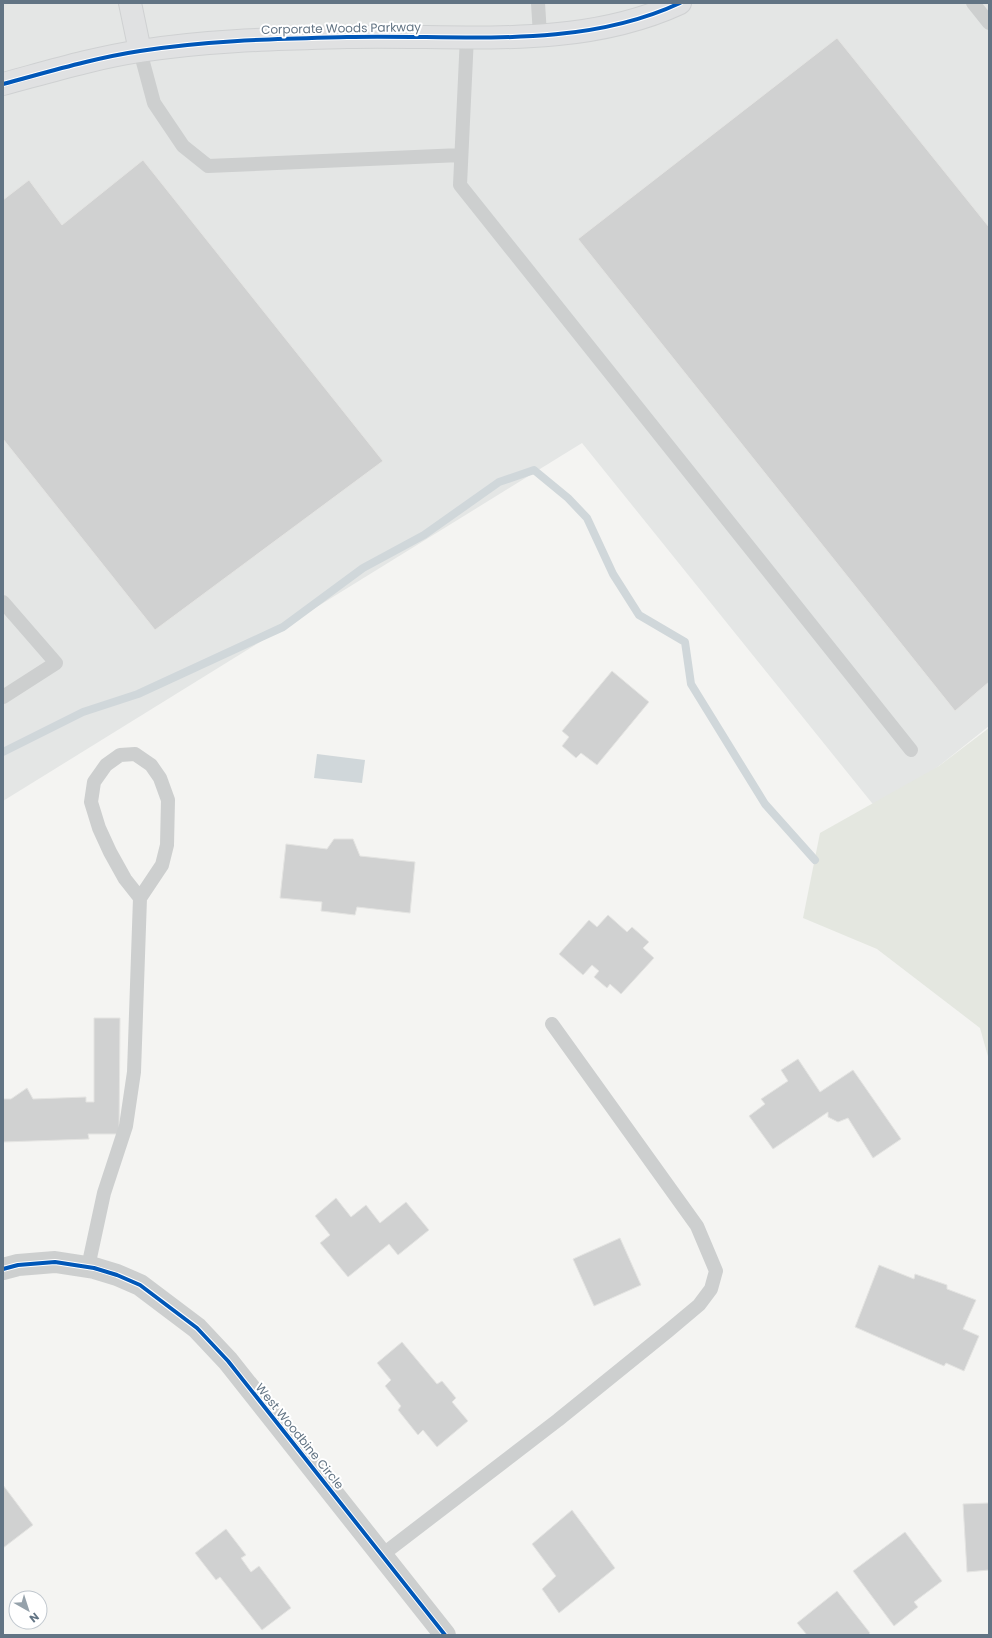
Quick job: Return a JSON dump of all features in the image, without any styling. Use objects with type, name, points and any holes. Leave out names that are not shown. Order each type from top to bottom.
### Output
[{"type":"street","points":[[130,3],[140,51]]},
{"type":"street","name":"Corporate Woods Parkway","points":[[3,84],[79,64],[140,51],[215,42],[348,37],[540,35],[588,30],[630,22],[661,12],[680,3]]},
{"type":"street","name":"West Woodbine Circle","points":[[3,1269],[18,1265],[55,1262],[88,1267],[117,1275],[140,1285],[197,1328],[228,1361],[445,1635]]},
{"type":"lane","points":[[538,3],[540,35]]},
{"type":"lane","points":[[973,3],[989,23]]},
{"type":"lane","points":[[467,36],[460,185],[911,750]]},
{"type":"lane","points":[[140,51],[154,103],[183,146],[208,166],[462,155]]},
{"type":"lane","points":[[3,602],[56,664],[3,696]]},
{"type":"lane","points":[[88,1267],[104,1193],[126,1126],[134,1072],[140,898],[162,865],[167,845],[168,800],[160,778],[151,765],[135,754],[120,755],[106,765],[94,782],[91,802],[99,828],[110,852],[125,879],[140,898]]},
{"type":"lane","points":[[382,1555],[558,1420],[668,1331],[698,1305],[711,1289],[716,1271],[697,1226],[552,1024]]},
{"type":"shaded area","points":[[3,3],[989,3],[989,726],[880,813],[582,443],[3,801]]},
{"type":"shaded area","points":[[989,728],[989,1060],[980,1028],[877,949],[803,918],[820,833],[939,766]]},
{"type":"shaded area","points":[[317,754],[365,760],[362,783],[314,778]]},
{"type":"building","points":[[837,38],[989,227],[989,682],[955,711],[578,239]]},
{"type":"building","points":[[143,160],[383,461],[155,630],[3,439],[3,200],[29,180],[62,225]]},
{"type":"building","points":[[612,671],[649,702],[597,765],[581,753],[576,758],[562,746],[569,737],[562,731]]},
{"type":"building","points":[[334,839],[353,839],[360,856],[415,862],[410,913],[357,907],[355,915],[321,911],[322,902],[280,898],[286,844],[327,849]]},
{"type":"building","points":[[608,915],[627,932],[632,927],[649,942],[643,948],[654,958],[621,994],[610,984],[607,988],[594,977],[599,971],[592,965],[583,975],[559,954],[589,920],[597,927]]},
{"type":"building","points":[[94,1018],[120,1018],[119,1134],[88,1134],[89,1139],[3,1142],[3,1099],[11,1099],[27,1088],[33,1099],[86,1097],[86,1102],[94,1102]]},
{"type":"building","points":[[798,1059],[820,1092],[853,1070],[901,1139],[873,1158],[848,1118],[838,1122],[828,1117],[828,1112],[773,1149],[749,1116],[765,1104],[761,1099],[788,1081],[781,1070]]},
{"type":"building","points":[[336,1198],[351,1217],[366,1205],[380,1223],[406,1202],[429,1230],[398,1255],[389,1244],[348,1277],[320,1243],[330,1235],[315,1216]]},
{"type":"building","points":[[620,1238],[641,1285],[594,1306],[573,1259]]},
{"type":"building","points":[[879,1265],[914,1279],[915,1274],[947,1285],[947,1289],[976,1300],[963,1329],[979,1336],[964,1371],[946,1363],[944,1366],[855,1327]]},
{"type":"building","points":[[402,1342],[437,1384],[442,1381],[456,1398],[452,1402],[468,1421],[437,1447],[423,1430],[418,1435],[398,1410],[401,1406],[385,1386],[391,1380],[377,1363]]},
{"type":"building","points":[[3,1485],[33,1525],[3,1548]]},
{"type":"building","points":[[989,1503],[989,1570],[967,1572],[963,1504]]},
{"type":"building","points":[[572,1510],[615,1568],[559,1613],[542,1589],[556,1576],[532,1544]]},
{"type":"building","points":[[226,1529],[246,1555],[241,1558],[251,1572],[259,1566],[291,1608],[262,1630],[220,1577],[216,1580],[195,1553]]},
{"type":"building","points":[[905,1532],[942,1581],[914,1602],[918,1607],[894,1626],[853,1571]]},
{"type":"building","points":[[837,1591],[870,1633],[868,1635],[807,1635],[797,1623]]},
{"type":"waterway","points":[[3,752],[83,712],[138,694],[283,627],[363,568],[424,535],[499,482],[534,470],[568,498],[587,518],[613,574],[639,615],[685,642],[691,684],[765,804],[815,860]]},
{"type":"cycle path","points":[[3,84],[106,57],[166,47],[218,42],[295,38],[474,38],[558,34],[600,28],[641,18],[680,3]]},
{"type":"cycle path","points":[[3,1269],[18,1265],[55,1262],[94,1268],[117,1275],[140,1285],[197,1328],[228,1361],[445,1635]]}]
